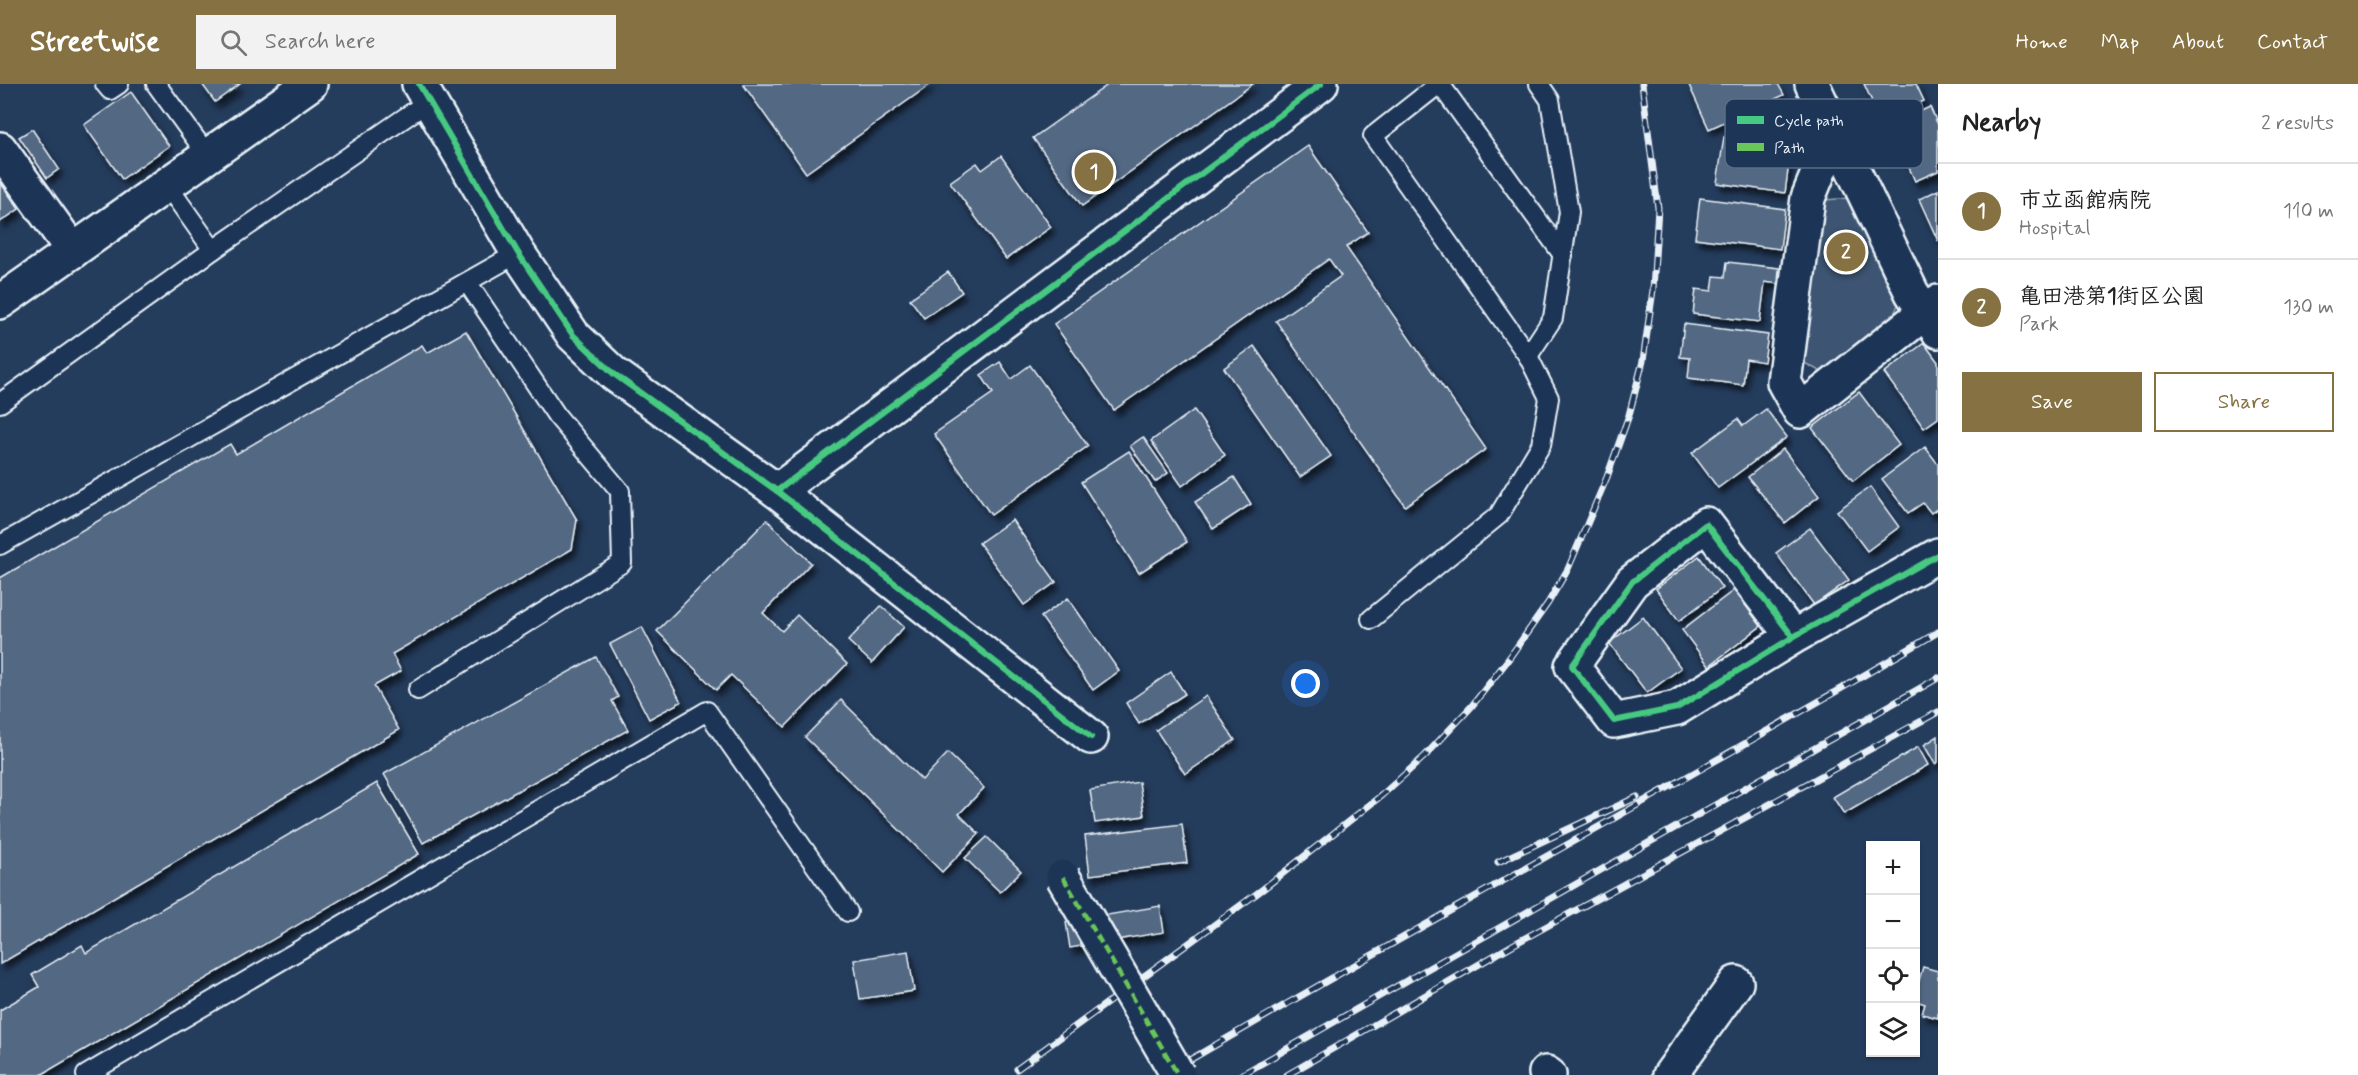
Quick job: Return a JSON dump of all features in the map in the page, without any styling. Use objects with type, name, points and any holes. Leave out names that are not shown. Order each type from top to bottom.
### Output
[{"type":"street","points":[[0,302],[310,84]]},
{"type":"street","points":[[777,491],[1321,84]]},
{"type":"street","points":[[1812,84],[1819,99]]},
{"type":"street","points":[[424,92],[518,253],[573,335],[614,374],[777,491],[1091,737]]},
{"type":"street","points":[[0,149],[73,251]]},
{"type":"street","points":[[1820,168],[1808,198],[1784,382],[1800,411],[1933,315],[1912,293],[1852,168]]},
{"type":"street","points":[[1793,637],[1706,524],[1632,582],[1572,666],[1614,721],[1677,708],[1793,637],[1938,555]]},
{"type":"street","points":[[1064,877],[1178,1075]]},
{"type":"street","points":[[1670,1075],[1736,983]]},
{"type":"lane","points":[[105,84],[110,90],[119,84]]},
{"type":"lane","points":[[156,84],[208,156]]},
{"type":"lane","points":[[1371,619],[1499,515],[1541,445],[1550,398],[1528,356],[1373,135],[1440,84],[1563,255]]},
{"type":"lane","points":[[1528,356],[1553,318],[1569,212],[1550,100],[1539,84]]},
{"type":"lane","points":[[0,403],[213,250],[424,92]]},
{"type":"lane","points":[[167,185],[213,250]]},
{"type":"lane","points":[[0,545],[518,253]]},
{"type":"lane","points":[[418,690],[622,563],[620,492],[557,416],[466,282]]},
{"type":"lane","points":[[86,1075],[707,711],[848,912]]},
{"type":"shaded area","points":[[1850,198],[1898,305],[1892,319],[1823,373],[1801,361],[1825,200]]},
{"type":"building","points":[[202,84],[240,84],[215,102]]},
{"type":"building","points":[[743,84],[931,84],[806,173]]},
{"type":"building","points":[[1109,84],[1253,84],[1082,206],[1033,138]]},
{"type":"building","points":[[1778,84],[1784,95],[1775,99],[1725,99],[1725,122],[1709,129],[1689,85]]},
{"type":"building","points":[[1864,84],[1916,84],[1924,101],[1923,99],[1871,99]]},
{"type":"building","points":[[131,92],[169,146],[122,179],[84,125]]},
{"type":"building","points":[[1930,107],[1938,125],[1938,171],[1915,181],[1909,168],[1923,168],[1923,110]]},
{"type":"building","points":[[32,129],[59,169],[47,178],[19,137]]},
{"type":"building","points":[[1724,137],[1725,168],[1788,168],[1785,193],[1717,183]]},
{"type":"building","points":[[1308,146],[1368,232],[1346,247],[1486,449],[1405,506],[1276,321],[1341,276],[1329,259],[1114,410],[1054,324]]},
{"type":"building","points":[[1001,156],[1051,227],[1006,259],[950,182],[977,163],[982,170]]},
{"type":"building","points":[[0,182],[19,209],[0,222]]},
{"type":"building","points":[[1938,190],[1938,241],[1919,199]]},
{"type":"building","points":[[1700,198],[1785,209],[1780,249],[1695,238]]},
{"type":"building","points":[[1727,262],[1779,268],[1778,284],[1765,282],[1760,322],[1693,314],[1696,289],[1712,291],[1714,276],[1725,277]]},
{"type":"building","points":[[948,272],[962,292],[924,318],[910,299]]},
{"type":"building","points":[[1684,324],[1768,335],[1764,362],[1746,359],[1743,385],[1688,378],[1690,358],[1680,357]]},
{"type":"building","points":[[466,331],[577,520],[572,549],[392,654],[401,671],[374,686],[399,730],[0,964],[0,578],[230,444],[236,454],[422,345],[427,353]]},
{"type":"building","points":[[1924,343],[1938,362],[1938,418],[1924,428],[1884,373]]},
{"type":"building","points":[[1254,346],[1331,456],[1300,477],[1224,368]]},
{"type":"building","points":[[1000,362],[1011,379],[1030,365],[1088,446],[991,515],[934,434],[993,393],[981,375]]},
{"type":"building","points":[[1859,392],[1899,445],[1853,481],[1812,428]]},
{"type":"building","points":[[1766,409],[1787,437],[1718,488],[1692,453],[1738,419],[1743,426]]},
{"type":"building","points":[[1194,410],[1225,455],[1182,486],[1151,441]]},
{"type":"building","points":[[1143,437],[1168,473],[1155,482],[1130,446]]},
{"type":"building","points":[[1925,447],[1938,464],[1938,508],[1931,513],[1923,503],[1908,513],[1882,479]]},
{"type":"building","points":[[1783,449],[1819,496],[1785,523],[1748,477]]},
{"type":"building","points":[[1129,451],[1187,542],[1139,573],[1081,482]]},
{"type":"building","points":[[1234,477],[1251,504],[1213,529],[1195,502]]},
{"type":"building","points":[[1870,487],[1899,527],[1867,551],[1837,511]]},
{"type":"building","points":[[767,520],[811,563],[763,613],[782,631],[797,615],[847,664],[785,727],[731,675],[716,690],[657,631]]},
{"type":"building","points":[[1012,520],[1056,582],[1024,605],[979,543]]},
{"type":"building","points":[[1810,528],[1849,580],[1814,605],[1776,553]]},
{"type":"building","points":[[1699,556],[1722,588],[1679,621],[1656,589]]},
{"type":"building","points":[[1734,590],[1761,626],[1709,666],[1682,630]]},
{"type":"building","points":[[1068,598],[1119,671],[1093,690],[1041,617]]},
{"type":"building","points":[[881,606],[904,627],[872,663],[848,641]]},
{"type":"building","points":[[1643,617],[1681,668],[1647,693],[1609,643]]},
{"type":"building","points":[[642,627],[681,702],[649,719],[610,644]]},
{"type":"building","points":[[596,657],[618,697],[612,701],[628,730],[423,843],[384,774]]},
{"type":"building","points":[[1171,672],[1185,694],[1139,724],[1126,703]]},
{"type":"building","points":[[1206,696],[1235,740],[1185,774],[1156,730]]},
{"type":"building","points":[[841,700],[922,780],[948,753],[984,788],[959,814],[979,834],[942,872],[805,737]]},
{"type":"building","points":[[1938,736],[1938,762],[1935,764],[1924,745]]},
{"type":"building","points":[[1918,747],[1928,765],[1844,814],[1833,797]]},
{"type":"building","points":[[1139,782],[1144,816],[1095,823],[1090,790]]},
{"type":"building","points":[[377,783],[419,854],[41,1075],[0,1075],[0,1010],[39,987],[32,975],[82,945],[86,953]]},
{"type":"building","points":[[1182,824],[1187,863],[1090,875],[1085,836]]},
{"type":"building","points":[[987,837],[1021,871],[1000,892],[965,858]]},
{"type":"building","points":[[1160,906],[1164,932],[1070,948],[1066,922]]},
{"type":"building","points":[[908,951],[914,991],[860,999],[854,960]]},
{"type":"building","points":[[1923,967],[1938,971],[1938,1018],[1922,1014],[1925,1004],[1920,1002],[1920,977]]},
{"type":"railway","points":[[1017,1069],[1263,889],[1382,795],[1425,756],[1471,707],[1548,603],[1568,569],[1607,477],[1629,415],[1643,361],[1653,290],[1658,208],[1642,84]]},
{"type":"railway","points":[[1164,1075],[1938,632]]},
{"type":"railway","points":[[1241,1075],[1938,678]]},
{"type":"railway","points":[[1287,1075],[1516,943],[1938,712]]},
{"type":"railway","points":[[1498,862],[1637,797]]},
{"type":"marked path","points":[[1063,877],[1178,1075]]},
{"type":"cycle path","points":[[419,84],[518,253],[573,335],[614,374],[777,491],[1091,737]]},
{"type":"cycle path","points":[[777,491],[1321,84]]},
{"type":"cycle path","points":[[1793,637],[1706,524],[1632,582],[1572,666],[1614,721],[1677,708],[1793,637],[1938,555]]},
{"type":"place","name":"市立函館病院","points":[[1094,172]]},
{"type":"place","name":"亀田港第1街区公園","points":[[1846,252]]}]
